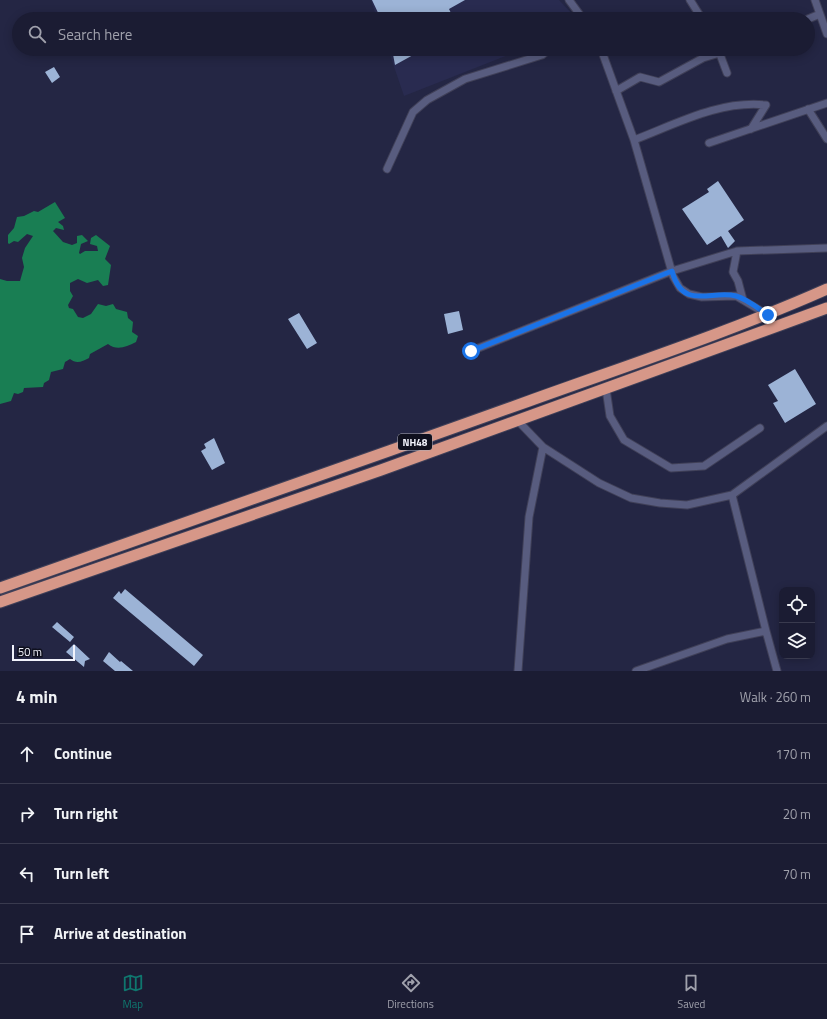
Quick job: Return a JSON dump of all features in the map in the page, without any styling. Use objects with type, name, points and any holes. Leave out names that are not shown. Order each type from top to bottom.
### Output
[{"type":"highway","name":"NH48","points":[[0,588],[367,459],[768,315],[827,289]]},
{"type":"highway","name":"NH48","points":[[0,602],[518,421],[827,308]]},
{"type":"street","points":[[569,0],[578,12]]},
{"type":"street","points":[[690,0],[698,12]]},
{"type":"street","points":[[815,0],[827,34]]},
{"type":"street","points":[[815,16],[820,14]]},
{"type":"street","points":[[386,169],[413,112],[427,100],[465,78],[539,56]]},
{"type":"street","points":[[604,56],[634,140],[672,271],[680,288],[689,294],[702,298],[736,296],[768,315]]},
{"type":"street","points":[[616,91],[640,77],[659,82],[707,56]]},
{"type":"street","points":[[720,56],[727,73]]},
{"type":"street","points":[[634,140],[716,108],[749,103],[766,105],[751,129]]},
{"type":"street","points":[[709,144],[827,103]]},
{"type":"street","points":[[808,109],[827,139]]},
{"type":"street","points":[[471,351],[672,271],[737,251],[827,248]]},
{"type":"street","points":[[737,251],[733,272],[738,281],[744,300]]},
{"type":"street","points":[[606,389],[610,416],[624,440],[672,468],[704,466],[760,428]]},
{"type":"street","points":[[518,421],[543,448],[599,483],[631,498],[660,503],[687,505],[732,495],[827,426]]},
{"type":"street","points":[[518,671],[529,517],[543,448]]},
{"type":"street","points":[[732,495],[777,671]]},
{"type":"street","points":[[636,671],[727,639],[766,631]]},
{"type":"shaded area","points":[[371,0],[559,0],[570,12],[375,12]]},
{"type":"shaded area","points":[[390,56],[505,56],[404,96]]},
{"type":"shaded area","points":[[55,202],[65,218],[58,222],[63,226],[64,230],[56,228],[53,231],[63,242],[72,245],[77,243],[77,236],[82,235],[88,241],[81,244],[80,254],[85,251],[98,251],[97,246],[90,244],[91,238],[96,235],[110,246],[105,259],[111,265],[108,285],[103,286],[98,280],[87,283],[78,279],[70,283],[70,291],[73,296],[68,305],[69,308],[73,309],[78,317],[83,318],[91,314],[98,304],[106,306],[113,304],[116,309],[127,312],[128,318],[133,322],[132,332],[138,336],[136,342],[125,347],[118,348],[108,344],[90,354],[89,358],[84,361],[77,362],[70,359],[65,362],[63,369],[51,372],[49,380],[44,383],[43,387],[24,388],[23,392],[18,394],[14,393],[11,401],[0,404],[0,279],[7,281],[20,281],[24,267],[22,258],[25,248],[33,236],[27,234],[18,242],[14,241],[9,244],[8,235],[14,228],[17,217],[24,216],[34,211],[38,212]]},
{"type":"building","points":[[372,0],[465,0],[449,9],[450,12],[378,12]]},
{"type":"building","points":[[393,56],[411,56],[395,65]]},
{"type":"building","points":[[54,67],[60,77],[52,83],[45,72]]},
{"type":"building","points":[[718,181],[744,220],[728,231],[735,241],[728,248],[721,236],[707,245],[682,209],[709,192],[707,189]]},
{"type":"building","points":[[459,311],[463,330],[448,334],[444,314]]},
{"type":"building","points":[[299,313],[317,343],[307,349],[288,319]]},
{"type":"building","points":[[795,369],[816,404],[785,423],[773,403],[778,401],[768,385]]},
{"type":"building","points":[[214,438],[225,463],[212,470],[201,451],[206,448],[204,444]]},
{"type":"building","points":[[125,589],[203,655],[194,666],[113,598],[119,591],[121,594]]},
{"type":"building","points":[[57,622],[74,637],[70,642],[52,627]]},
{"type":"building","points":[[74,644],[90,659],[85,661],[84,667],[66,652]]},
{"type":"building","points":[[109,652],[133,671],[115,671],[103,661]]},
{"type":"route","points":[[471,351],[672,271],[673,276],[680,288],[689,294],[702,298],[736,296],[768,315]]}]
